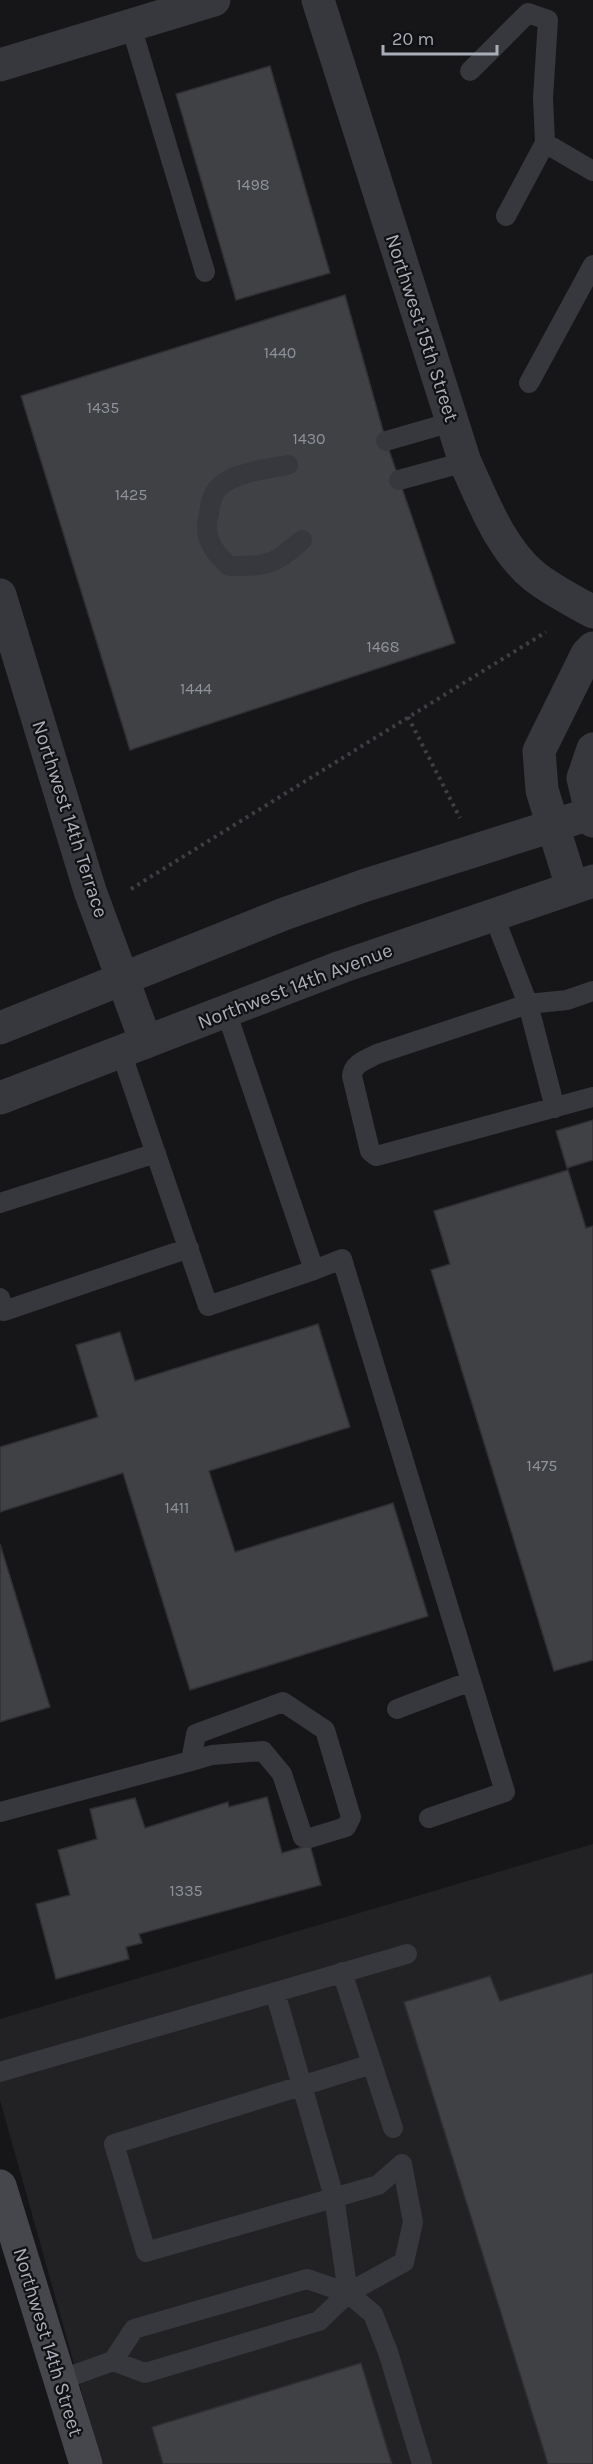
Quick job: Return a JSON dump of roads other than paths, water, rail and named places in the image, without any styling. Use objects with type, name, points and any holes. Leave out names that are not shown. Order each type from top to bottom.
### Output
[{"type":"main road","name":"Northwest 14th Street","points":[[0,2186],[86,2464]]},
{"type":"street","points":[[0,65],[214,0]]},
{"type":"street","name":"Northwest 15th Street","points":[[318,0],[465,462],[488,511],[508,546],[534,576],[593,612]]},
{"type":"street","name":"Northwest 14th Terrace","points":[[0,595],[90,891],[123,980],[133,1047]]},
{"type":"street","points":[[583,884],[553,826],[542,790],[539,751],[587,654],[593,648]]},
{"type":"street","points":[[0,1028],[284,914],[363,886],[553,826],[592,816],[584,778],[593,749]]},
{"type":"street","name":"Northwest 14th Avenue","points":[[0,1098],[341,967],[583,884]]},
{"type":"lane","points":[[470,71],[528,13],[548,20],[543,98],[545,143],[507,216]]},
{"type":"lane","points":[[131,26],[205,272]]},
{"type":"lane","points":[[545,143],[593,171]]},
{"type":"lane","points":[[529,382],[593,265]]},
{"type":"lane","points":[[386,441],[452,422]]},
{"type":"lane","points":[[399,480],[465,462]]},
{"type":"lane","points":[[288,465],[236,476],[217,489],[213,496],[207,527],[211,549],[229,566],[259,566],[279,561],[302,540]]},
{"type":"lane","points":[[493,914],[528,1005],[555,1108]]},
{"type":"lane","points":[[593,991],[567,1000],[528,1005],[377,1054],[357,1064],[352,1076],[370,1151],[376,1156],[593,1097]]},
{"type":"lane","points":[[226,1011],[314,1270]]},
{"type":"lane","points":[[133,1047],[156,1153],[208,1306],[342,1259],[505,1792],[429,1818]]},
{"type":"lane","points":[[0,1203],[156,1153]]},
{"type":"lane","points":[[2,1305],[189,1248]]},
{"type":"lane","points":[[397,1709],[471,1681]]},
{"type":"lane","points":[[0,1812],[191,1761],[212,1755],[263,1751],[282,1774],[303,1838],[346,1827],[350,1823],[351,1817],[325,1730],[282,1702],[196,1734],[191,1761]]},
{"type":"lane","points":[[0,2072],[407,1954]]},
{"type":"lane","points":[[342,1972],[393,2128]]},
{"type":"lane","points":[[275,1992],[334,2197],[348,2293]]},
{"type":"lane","points":[[113,2361],[145,2373],[319,2321],[348,2293],[404,2262],[413,2222],[402,2164],[378,2185],[146,2252],[114,2144],[372,2064]]},
{"type":"lane","points":[[60,2380],[113,2361],[134,2329],[307,2279],[348,2293],[373,2313],[388,2352],[422,2464]]}]
